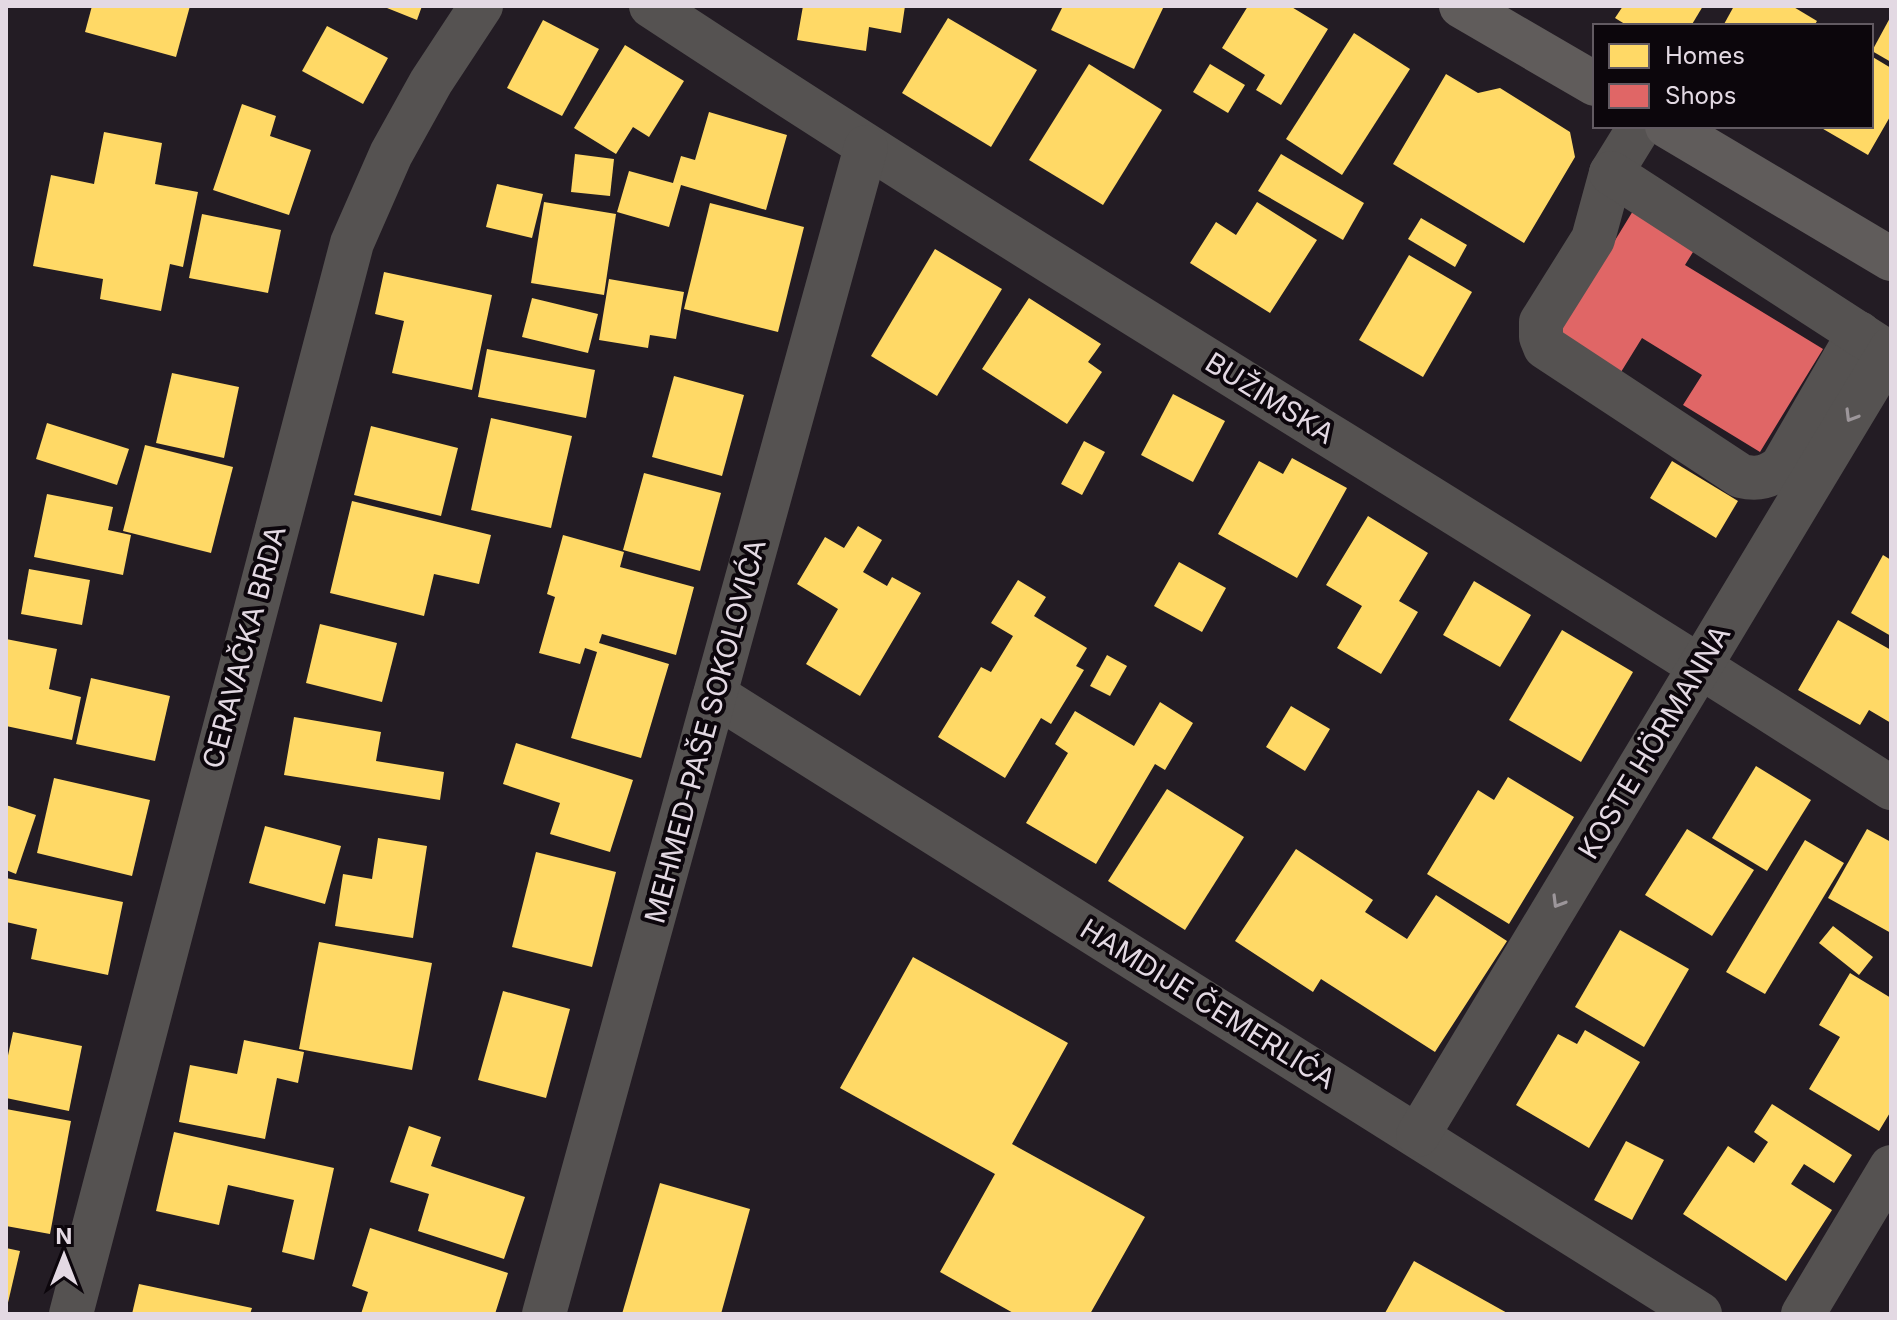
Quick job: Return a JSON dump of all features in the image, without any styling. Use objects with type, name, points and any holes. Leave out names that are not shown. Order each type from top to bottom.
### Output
[{"type":"main road","points":[[1461,6],[1593,83]]},
{"type":"main road","points":[[1670,128],[1891,259]]},
{"type":"street","name":"CERAVAČKA BRDA","points":[[71,1314],[352,243],[391,154],[431,82],[481,6]]},
{"type":"street","name":"BUŽIMSKA","points":[[651,6],[866,147],[1701,665],[1891,788]]},
{"type":"street","points":[[1611,173],[1879,345],[1782,466],[1764,477],[1741,476],[1545,347],[1541,337],[1545,314],[1593,239],[1611,173],[1639,128]]},
{"type":"street","name":"MEHMED-PAŠE SOKOLOVIĆA","points":[[544,1314],[866,147]]},
{"type":"street","name":"KOSTE HÖRMANNA","points":[[1418,1135],[1701,665],[1879,345]]},
{"type":"street","name":"HAMDIJE ČEMERLIĆA","points":[[715,695],[1700,1314]]},
{"type":"street","points":[[1803,1314],[1891,1167]]},
{"type":"building: Homes","points":[[92,6],[190,6],[176,57],[85,32]]},
{"type":"building: Homes","points":[[382,6],[422,6],[417,20]]},
{"type":"building: Homes","points":[[803,6],[905,6],[901,33],[869,27],[866,51],[797,40]]},
{"type":"building: Homes","points":[[1063,6],[1164,6],[1134,69],[1051,30]]},
{"type":"building: Homes","points":[[1248,6],[1290,6],[1328,29],[1281,105],[1256,90],[1265,75],[1222,48]]},
{"type":"building: Homes","points":[[1623,6],[1703,6],[1692,24],[1625,24],[1615,18]]},
{"type":"building: Homes","points":[[1734,6],[1792,6],[1817,21],[1815,24],[1724,24]]},
{"type":"building: Homes","points":[[1891,16],[1891,62],[1873,49]]},
{"type":"building: Homes","points":[[948,18],[1037,70],[991,147],[902,93]]},
{"type":"building: Homes","points":[[543,20],[599,49],[562,116],[507,88]]},
{"type":"building: Homes","points":[[327,26],[388,58],[363,104],[302,71]]},
{"type":"building: Homes","points":[[1354,33],[1410,69],[1342,175],[1286,139]]},
{"type":"building: Homes","points":[[625,45],[684,81],[649,137],[633,127],[616,154],[574,128]]},
{"type":"building: Homes","points":[[1873,57],[1891,68],[1891,115],[1868,155],[1821,128],[1873,128]]},
{"type":"building: Homes","points":[[1089,64],[1162,110],[1103,205],[1029,160]]},
{"type":"building: Homes","points":[[1210,64],[1245,85],[1228,113],[1193,92]]},
{"type":"building: Homes","points":[[1446,74],[1478,93],[1500,88],[1570,132],[1575,157],[1524,243],[1393,164]]},
{"type":"building: Homes","points":[[242,104],[276,116],[270,136],[311,150],[289,215],[213,190]]},
{"type":"building: Homes","points":[[709,112],[787,135],[766,210],[681,185],[669,227],[617,212],[629,171],[673,183],[681,156],[695,160]]},
{"type":"building: Homes","points":[[104,132],[162,143],[155,184],[198,192],[183,267],[170,264],[161,311],[100,299],[103,279],[33,266],[51,175],[94,184]]},
{"type":"building: Homes","points":[[575,154],[614,159],[610,196],[571,192]]},
{"type":"building: Homes","points":[[1281,154],[1364,203],[1343,240],[1258,191]]},
{"type":"building: Homes","points":[[497,184],[543,194],[532,238],[486,227]]},
{"type":"building: Homes","points":[[544,202],[616,214],[604,295],[531,283]]},
{"type":"building: Homes","points":[[1257,202],[1317,240],[1270,313],[1190,263],[1216,222],[1236,235]]},
{"type":"building: Homes","points":[[710,203],[804,227],[778,332],[684,309]]},
{"type":"building: Homes","points":[[202,214],[281,230],[268,293],[189,278]]},
{"type":"building: Homes","points":[[1421,218],[1467,245],[1455,267],[1408,239]]},
{"type":"building: Homes","points":[[935,249],[1002,289],[937,396],[871,356]]},
{"type":"building: Homes","points":[[1409,255],[1472,292],[1423,377],[1359,340]]},
{"type":"building: Homes","points":[[384,272],[492,295],[472,390],[392,373],[404,321],[375,314]]},
{"type":"building: Homes","points":[[609,279],[684,292],[676,339],[650,335],[648,348],[599,340]]},
{"type":"building: Homes","points":[[532,298],[598,314],[588,353],[522,337]]},
{"type":"building: Homes","points":[[1029,298],[1101,344],[1088,362],[1102,372],[1067,424],[982,369]]},
{"type":"building: Homes","points":[[487,349],[595,370],[586,418],[478,397]]},
{"type":"building: Homes","points":[[172,373],[239,387],[224,458],[156,443]]},
{"type":"building: Homes","points":[[674,376],[744,395],[722,476],[652,457]]},
{"type":"building: Homes","points":[[1173,394],[1225,421],[1193,482],[1141,455]]},
{"type":"building: Homes","points":[[491,418],[572,436],[551,528],[471,510]]},
{"type":"building: Homes","points":[[47,423],[129,449],[117,485],[36,459]]},
{"type":"building: Homes","points":[[371,426],[458,448],[441,516],[354,495]]},
{"type":"building: Homes","points":[[1084,441],[1105,452],[1082,495],[1061,484]]},
{"type":"building: Homes","points":[[145,445],[233,467],[211,553],[123,531]]},
{"type":"building: Homes","points":[[1292,458],[1347,488],[1297,578],[1218,534],[1259,461],[1283,474]]},
{"type":"building: Homes","points":[[1672,461],[1738,501],[1716,538],[1650,498]]},
{"type":"building: Homes","points":[[644,473],[721,493],[700,571],[623,550]]},
{"type":"building: Homes","points":[[47,494],[113,507],[108,530],[131,535],[123,575],[34,557]]},
{"type":"building: Homes","points":[[352,501],[491,535],[479,584],[434,574],[424,616],[330,593]]},
{"type":"building: Homes","points":[[1368,516],[1428,553],[1399,601],[1418,612],[1381,674],[1337,648],[1362,606],[1326,585]]},
{"type":"building: Homes","points":[[858,526],[882,540],[863,572],[887,586],[892,577],[921,593],[860,696],[806,664],[838,609],[797,584],[825,537],[844,548]]},
{"type":"building: Homes","points":[[563,535],[624,552],[620,567],[694,587],[676,655],[602,634],[599,643],[669,664],[641,758],[571,738],[597,652],[585,648],[580,664],[539,653],[555,597],[547,594]]},
{"type":"building: Homes","points":[[1883,555],[1891,560],[1891,636],[1851,613]]},
{"type":"building: Homes","points":[[1179,562],[1226,588],[1202,632],[1154,606]]},
{"type":"building: Homes","points":[[29,569],[90,580],[82,625],[21,614]]},
{"type":"building: Homes","points":[[1018,580],[1046,597],[1034,616],[1087,648],[1076,666],[1084,670],[1051,724],[1041,718],[1005,778],[938,737],[981,667],[991,672],[1013,636],[991,623]]},
{"type":"building: Homes","points":[[1474,581],[1531,615],[1500,667],[1443,635]]},
{"type":"building: Homes","points":[[1838,620],[1891,650],[1891,723],[1869,710],[1860,725],[1798,690]]},
{"type":"building: Homes","points":[[320,624],[397,643],[382,702],[306,683]]},
{"type":"building: Homes","points":[[1562,630],[1633,672],[1581,762],[1509,720]]},
{"type":"building: Homes","points":[[6,639],[57,649],[49,689],[81,697],[72,740],[6,726]]},
{"type":"building: Homes","points":[[1107,655],[1127,666],[1110,696],[1090,686]]},
{"type":"building: Homes","points":[[91,678],[170,696],[155,761],[76,744]]},
{"type":"building: Homes","points":[[1160,702],[1193,723],[1165,770],[1155,764],[1096,864],[1026,823],[1068,753],[1055,744],[1075,711],[1134,746]]},
{"type":"building: Homes","points":[[1291,706],[1330,729],[1305,771],[1266,747]]},
{"type":"building: Homes","points":[[294,717],[381,732],[376,761],[444,772],[440,800],[284,775]]},
{"type":"building: Homes","points":[[516,743],[633,780],[610,852],[550,834],[560,803],[503,784]]},
{"type":"building: Homes","points":[[1756,766],[1811,800],[1767,871],[1712,838]]},
{"type":"building: Homes","points":[[1508,777],[1574,817],[1509,924],[1427,874],[1478,790],[1494,800]]},
{"type":"building: Homes","points":[[54,778],[150,800],[132,876],[37,853]]},
{"type":"building: Homes","points":[[1167,789],[1244,837],[1185,930],[1108,881]]},
{"type":"building: Homes","points":[[6,805],[36,815],[16,874],[6,870]]},
{"type":"building: Homes","points":[[265,826],[341,846],[325,904],[249,883]]},
{"type":"building: Homes","points":[[1687,829],[1754,870],[1712,936],[1645,895]]},
{"type":"building: Homes","points":[[1867,829],[1891,842],[1891,933],[1828,898]]},
{"type":"building: Homes","points":[[378,838],[427,846],[413,938],[335,926],[343,874],[372,879]]},
{"type":"building: Homes","points":[[1805,840],[1844,863],[1765,994],[1726,972]]},
{"type":"building: Homes","points":[[1296,849],[1373,900],[1365,912],[1407,939],[1436,895],[1507,941],[1435,1052],[1321,979],[1313,992],[1235,941]]},
{"type":"building: Homes","points":[[536,852],[616,872],[592,967],[512,947]]},
{"type":"building: Homes","points":[[6,878],[123,902],[108,975],[31,959],[37,929],[6,922]]},
{"type":"building: Homes","points":[[1833,926],[1873,957],[1859,975],[1819,943]]},
{"type":"building: Homes","points":[[1620,930],[1689,969],[1644,1047],[1575,1007]]},
{"type":"building: Homes","points":[[319,942],[432,963],[412,1070],[299,1049]]},
{"type":"building: Homes","points":[[913,957],[1068,1043],[1012,1144],[1145,1217],[1090,1314],[1015,1314],[940,1272],[995,1174],[840,1088]]},
{"type":"building: Homes","points":[[1850,973],[1891,998],[1891,1111],[1879,1131],[1809,1089],[1840,1037],[1819,1025]]},
{"type":"building: Homes","points":[[503,991],[570,1009],[546,1098],[478,1080]]},
{"type":"building: Homes","points":[[1585,1030],[1640,1062],[1589,1148],[1516,1105],[1558,1034],[1577,1044]]},
{"type":"building: Homes","points":[[13,1032],[82,1046],[69,1111],[6,1098],[6,1065]]},
{"type":"building: Homes","points":[[244,1040],[304,1052],[298,1083],[277,1078],[265,1139],[179,1122],[190,1065],[237,1074]]},
{"type":"building: Homes","points":[[1772,1104],[1852,1155],[1834,1183],[1804,1164],[1791,1184],[1832,1210],[1786,1281],[1683,1214],[1728,1146],[1754,1163],[1768,1142],[1754,1132]]},
{"type":"building: Homes","points":[[6,1109],[71,1121],[50,1234],[6,1226]]},
{"type":"building: Homes","points":[[409,1126],[441,1137],[431,1166],[525,1197],[504,1259],[418,1231],[429,1194],[390,1182]]},
{"type":"building: Homes","points":[[174,1132],[334,1168],[314,1260],[282,1252],[294,1200],[228,1185],[219,1225],[156,1211]]},
{"type":"building: Homes","points":[[1626,1141],[1664,1160],[1632,1220],[1594,1200]]},
{"type":"building: Homes","points":[[660,1183],[750,1209],[721,1314],[622,1314]]},
{"type":"building: Homes","points":[[370,1228],[508,1273],[495,1314],[361,1314],[368,1292],[352,1286]]},
{"type":"building: Homes","points":[[6,1248],[20,1251],[7,1307],[6,1307]]},
{"type":"building: Homes","points":[[1414,1261],[1509,1314],[1385,1313]]},
{"type":"building: Homes","points":[[139,1284],[252,1308],[250,1314],[132,1314]]},
{"type":"building: Shops","points":[[1639,201],[1701,239],[1685,265],[1823,349],[1760,452],[1683,405],[1702,375],[1642,338],[1621,372],[1558,334]]}]
